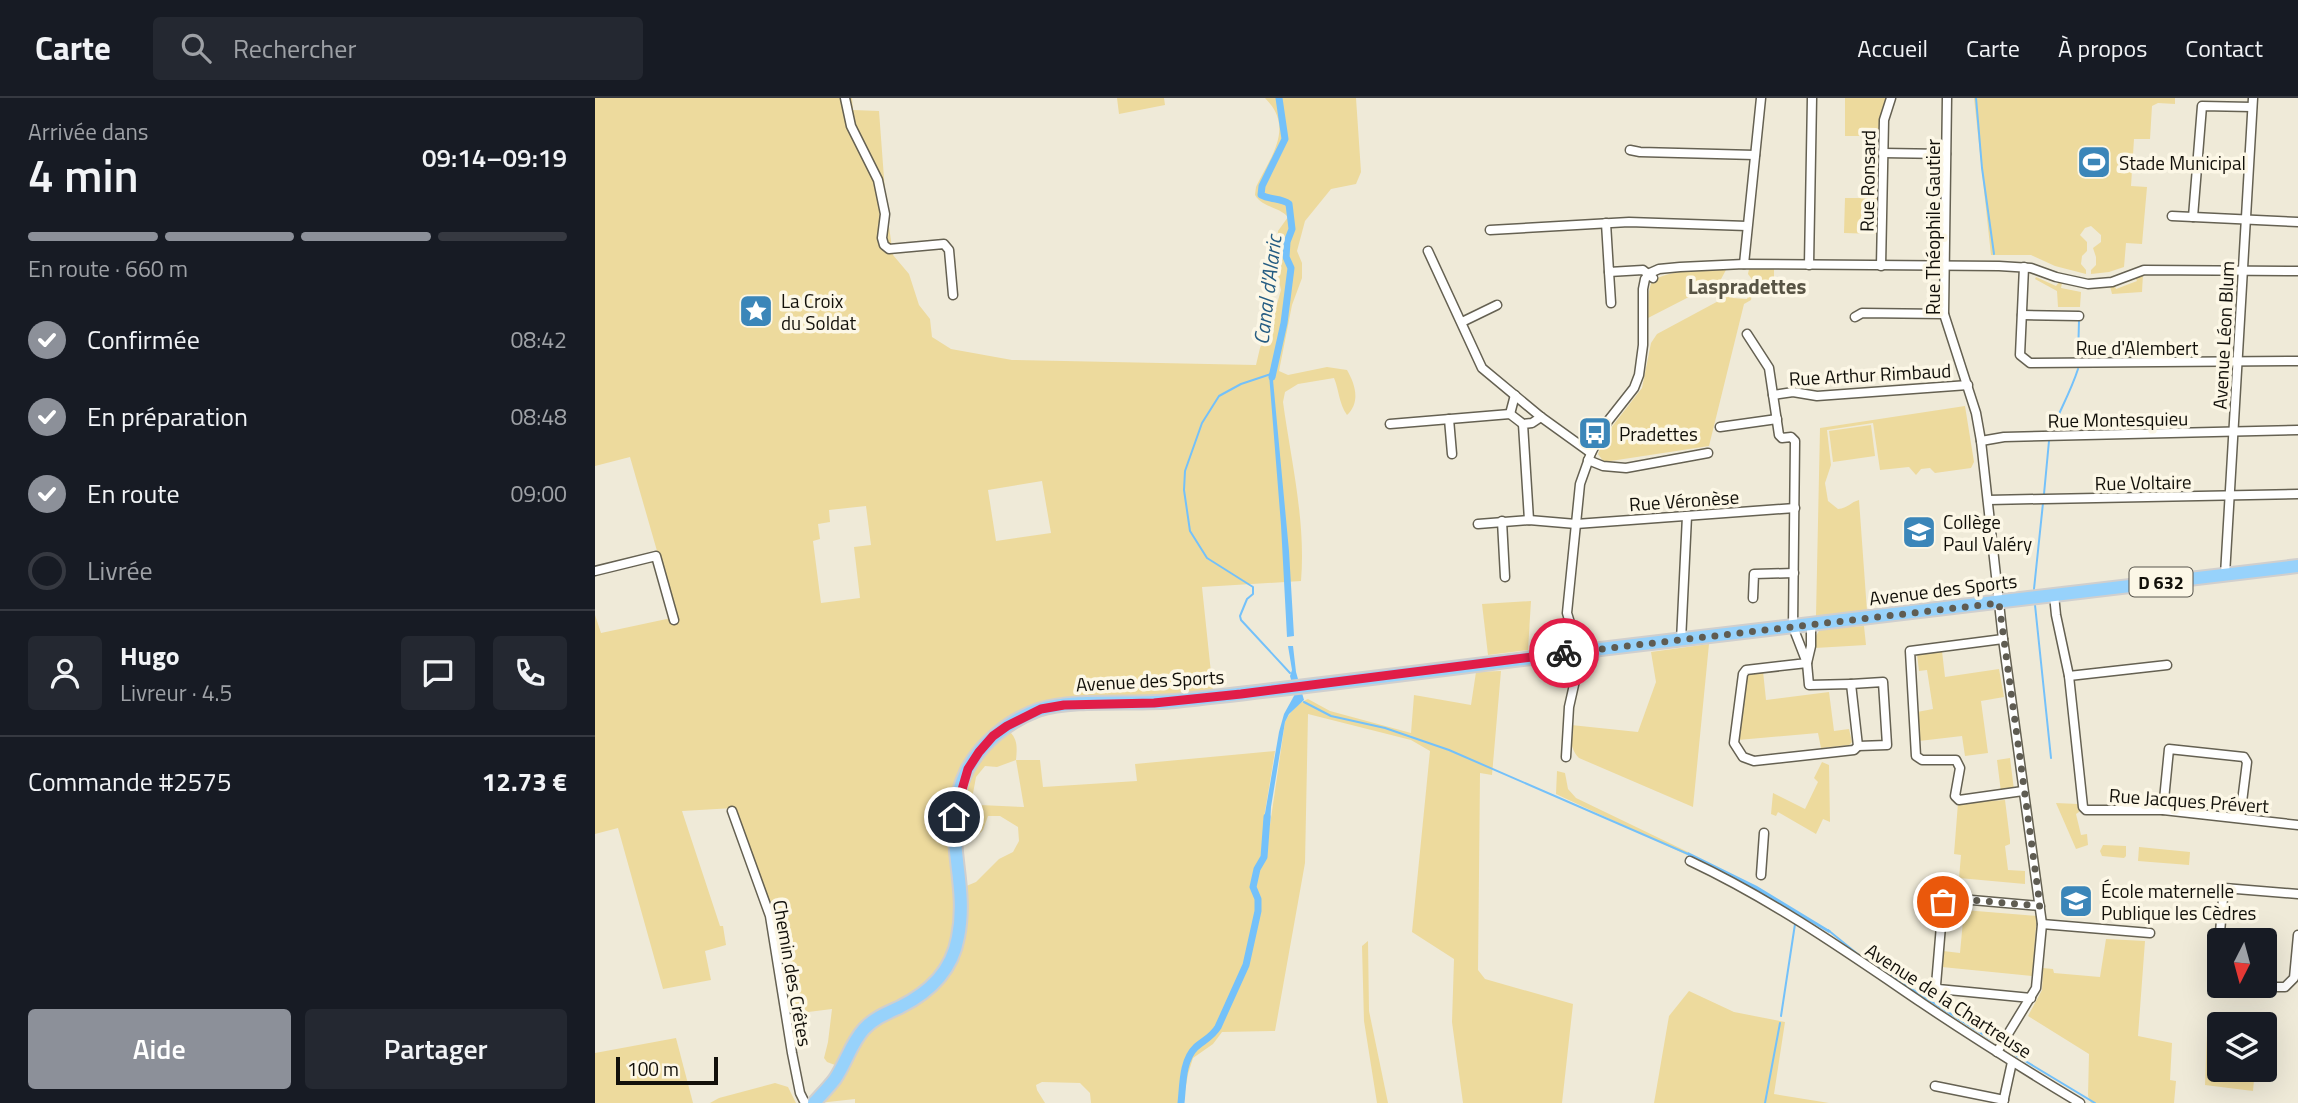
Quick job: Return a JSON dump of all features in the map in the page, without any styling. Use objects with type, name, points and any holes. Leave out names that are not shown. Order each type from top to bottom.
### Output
[{"type":"main road","name":"Avenue des Sports","points":[[1593,650],[2298,566]]},
{"type":"main road","points":[[1575,639],[1585,640],[1593,650],[1589,662],[1578,667],[1570,664],[1564,654],[1568,643],[1575,639]]},
{"type":"main road","name":"Avenue des Sports","points":[[814,1103],[866,1027],[876,1018],[917,998],[928,990],[946,969],[958,939],[961,902],[953,831],[955,806],[968,769],[993,736],[1024,716],[1041,709],[1064,705],[1154,703],[1564,654]]},
{"type":"street","points":[[845,98],[851,126],[878,180],[885,214],[882,238],[884,245],[889,249],[944,244],[949,250],[953,296]]},
{"type":"street","points":[[1744,264],[1761,98]]},
{"type":"street","points":[[1809,265],[1812,98]]},
{"type":"street","name":"Rue Ronsard","points":[[1881,266],[1884,120],[1891,98]]},
{"type":"street","name":"Rue Théophile Gautier","points":[[1947,98],[1944,314],[1968,385],[1981,441],[2003,639],[2042,924],[2036,988],[2031,998]]},
{"type":"street","points":[[2193,217],[2201,106],[2252,103]]},
{"type":"street","name":"Avenue Léon Blum","points":[[2225,575],[2252,103]]},
{"type":"street","points":[[1630,150],[1755,155]]},
{"type":"street","points":[[1883,153],[1946,154]]},
{"type":"street","points":[[2172,216],[2298,222]]},
{"type":"street","points":[[1490,230],[1606,223],[1747,226]]},
{"type":"street","points":[[1606,223],[1611,303]]},
{"type":"street","points":[[1428,251],[1482,368],[1603,467],[1626,468],[1709,453]]},
{"type":"street","points":[[1609,272],[1643,270],[1651,275],[1696,267],[1744,264],[2024,267],[2088,284],[2112,282],[2144,270],[2298,271]]},
{"type":"street","name":"Rue d'Alembert","points":[[2024,267],[2020,355],[2030,363],[2298,361]]},
{"type":"street","points":[[1575,639],[1567,613],[1580,484],[1590,456],[1608,421],[1634,388],[1641,365],[1644,317],[1651,275]]},
{"type":"street","points":[[1462,322],[1497,305]]},
{"type":"street","points":[[1855,317],[1862,313],[1944,314]]},
{"type":"street","name":"Rue d'Alembert","points":[[2022,315],[2079,316]]},
{"type":"street","points":[[1747,334],[1769,368],[1779,435],[1782,438],[1791,437],[1795,441],[1793,627],[1807,663],[1809,685],[1883,682],[1887,745],[1858,746],[1854,750],[1769,760],[1754,761],[1743,757],[1734,743],[1743,674],[1746,670],[1807,663]]},
{"type":"street","name":"Rue Arthur Rimbaud","points":[[1773,395],[1793,392],[1817,396],[1968,385]]},
{"type":"street","points":[[1510,414],[1515,395]]},
{"type":"street","points":[[1390,424],[1510,414],[1523,424],[1532,423],[1541,417]]},
{"type":"street","points":[[1720,427],[1777,418]]},
{"type":"street","points":[[1449,419],[1452,454]]},
{"type":"street","points":[[1523,424],[1529,520]]},
{"type":"street","name":"Rue Montesquieu","points":[[1981,441],[2004,437],[2298,430]]},
{"type":"street","name":"Rue Voltaire","points":[[1988,500],[2298,494]]},
{"type":"street","name":"Rue Véronèse","points":[[1478,524],[1529,520],[1576,524],[1795,508]]},
{"type":"street","points":[[1681,640],[1687,516]]},
{"type":"street","points":[[1502,521],[1505,577]]},
{"type":"street","points":[[595,571],[656,556],[674,620]]},
{"type":"street","points":[[1753,598],[1754,574],[1794,573]]},
{"type":"street","name":"Rue Jacques Prévert","points":[[2054,595],[2069,676],[2083,807],[2086,810],[2163,810],[2298,825]]},
{"type":"street","points":[[1807,663],[1811,646],[1811,625]]},
{"type":"street","points":[[2003,639],[1910,651],[1916,756],[1922,760],[1956,760],[1960,768],[1955,796],[1959,800],[2023,792]]},
{"type":"street","points":[[2069,676],[2167,665]]},
{"type":"street","points":[[1566,757],[1569,707],[1578,667]]},
{"type":"street","points":[[1851,684],[1858,746]]},
{"type":"street","points":[[2163,810],[2169,749],[2244,757],[2247,762],[2240,818]]},
{"type":"street","name":"Chemin des Crêtes","points":[[732,811],[770,916],[792,1053],[800,1093],[805,1103]]},
{"type":"street","points":[[1761,875],[1764,833]]},
{"type":"street","name":"Avenue de la Chartreuse","points":[[1691,861],[1802,922],[2012,1062],[2080,1103]]},
{"type":"street","points":[[2220,928],[2224,888],[2298,894]]},
{"type":"street","points":[[1997,1052],[2031,998],[1938,989],[1936,985],[1943,902],[1945,898],[1949,898],[2040,906]]},
{"type":"street","points":[[2042,924],[2150,933]]},
{"type":"street","points":[[2277,987],[2285,987],[2294,978],[2298,935]]},
{"type":"street","points":[[1935,1086],[2003,1102],[2012,1062]]},
{"type":"shaded area","points":[[595,98],[852,98],[853,110],[879,111],[886,205],[893,255],[909,274],[919,305],[930,319],[932,337],[951,349],[1012,360],[1256,365],[1281,290],[1275,262],[1278,231],[1288,217],[1255,195],[1256,187],[1273,153],[1279,131],[1274,109],[1265,98],[1356,98],[1361,172],[1356,184],[1331,189],[1305,221],[1297,251],[1302,263],[1302,278],[1292,305],[1279,371],[1288,375],[1327,367],[1347,370],[1355,393],[1354,404],[1347,415],[1334,378],[1298,384],[1285,392],[1283,402],[1300,514],[1301,581],[1202,587],[1213,692],[1011,717],[982,740],[964,765],[956,792],[953,821],[956,913],[946,959],[930,981],[854,1036],[835,1065],[824,1058],[832,1009],[792,1014],[781,934],[734,808],[682,811],[720,926],[723,926],[726,945],[705,951],[711,980],[663,989],[618,828],[595,834],[595,615],[601,633],[676,617],[630,457],[595,466]],"holes":[[[1042,481],[1051,533],[996,541],[988,490]],[[866,506],[871,545],[854,547],[860,598],[821,603],[813,541],[820,539],[818,524],[830,522],[829,510]]]},
{"type":"shaded area","points":[[1117,98],[1164,98],[1165,105],[1119,114]]},
{"type":"shaded area","points":[[1845,98],[1888,98],[1880,119],[1879,136],[1845,136]]},
{"type":"shaded area","points":[[1974,98],[2175,98],[2175,104],[2158,103],[2152,106],[2150,139],[2134,139],[2131,186],[2147,187],[2142,244],[2126,243],[2124,267],[2091,274],[2096,265],[2093,248],[2101,242],[2101,235],[2091,226],[2085,228],[2080,235],[2087,242],[2087,251],[2082,256],[2081,264],[2086,274],[2055,266],[2031,255],[1991,255]]},
{"type":"shaded area","points":[[1845,198],[1877,198],[1876,234],[1844,233]]},
{"type":"shaded area","points":[[1727,268],[1720,281],[1648,318],[1650,288],[1655,279],[1686,271]]},
{"type":"shaded area","points":[[1749,269],[1774,269],[1774,292],[1754,290],[1754,282],[1748,274]]},
{"type":"shaded area","points":[[2143,274],[2142,292],[2112,294],[2110,286],[2114,284],[2116,289],[2137,281],[2135,277]]},
{"type":"shaded area","points":[[2036,277],[2056,286],[2059,282],[2062,283],[2061,288],[2081,292],[2080,307],[2058,307],[2057,291],[2035,279]]},
{"type":"shaded area","points":[[1729,292],[1733,298],[1747,299],[1749,293],[1752,293],[1751,300],[1744,304],[1709,446],[1604,462],[1598,454],[1607,433],[1642,388],[1651,343],[1657,334],[1724,298],[1723,294]]},
{"type":"shaded area","points":[[1965,406],[1974,462],[1971,468],[1935,473],[1930,468],[1921,469],[1916,475],[1909,467],[1880,470],[1873,423],[1827,430],[1831,465],[1825,483],[1828,501],[1838,509],[1859,500],[1867,611],[1816,616],[1820,428]]},
{"type":"shaded area","points":[[1871,425],[1875,456],[1833,462],[1829,431]]},
{"type":"shaded area","points":[[1531,601],[1528,650],[1488,655],[1482,604]]},
{"type":"shaded area","points":[[1864,626],[1866,645],[1815,648],[1820,629]]},
{"type":"shaded area","points":[[1709,644],[1693,807],[1579,758],[1572,747],[1571,725],[1638,732],[1656,682],[1651,652]]},
{"type":"shaded area","points":[[1942,651],[1945,677],[1999,669],[2004,697],[1981,701],[1988,753],[1965,756],[1962,736],[1919,741],[1917,712],[1933,709],[1927,670],[1919,671],[1917,654]]},
{"type":"shaded area","points":[[1501,671],[1492,775],[1480,773],[1478,970],[1485,979],[1573,1004],[1562,1103],[1463,1103],[1452,1022],[1454,959],[1412,932],[1430,751],[1411,740],[1308,714],[1305,863],[1275,1031],[1222,1032],[1213,1044],[1193,1058],[1183,1103],[1091,1103],[1090,1093],[1080,1083],[1042,1082],[1036,1085],[1045,1103],[855,1103],[855,1099],[819,1103],[870,1030],[941,983],[964,887],[976,882],[999,859],[1013,852],[1019,841],[1018,827],[1000,816],[988,816],[983,830],[972,841],[958,841],[969,779],[984,752],[996,741],[1010,732],[1016,741],[1016,760],[1040,760],[1043,787],[1137,781],[1135,764],[1275,751],[1263,824],[1270,825],[1285,722],[1301,703],[1308,699],[1330,711],[1411,733],[1414,695],[1471,705],[1476,672]],"holes":[[[1016,760],[1024,807],[980,805],[972,799],[976,777],[985,766],[997,767]]]},
{"type":"shaded area","points":[[1763,671],[1766,700],[1829,692],[1834,731],[1849,729],[1852,742],[1849,745],[1821,748],[1818,733],[1738,740],[1747,674]]},
{"type":"shaded area","points":[[2010,758],[2014,790],[2001,792],[1997,760]]},
{"type":"shaded area","points":[[1822,762],[1829,765],[1830,822],[1823,819],[1816,834],[1778,812],[1776,816],[1771,814],[1773,793],[1805,809],[1818,782],[1814,778]]},
{"type":"shaded area","points":[[1557,771],[1565,773],[1568,789],[1576,798],[1688,852],[1687,855],[1556,794]]},
{"type":"shaded area","points":[[2005,800],[2010,840],[2010,844],[2005,846],[2008,870],[2025,871],[2025,884],[1959,878],[1961,855],[1954,854],[1958,803]]},
{"type":"shaded area","points":[[2056,803],[2078,804],[2079,812],[2076,814],[2081,835],[2087,834],[2088,845],[2076,849]]},
{"type":"shaded area","points":[[2103,845],[2126,846],[2126,856],[2102,856],[2100,851]]},
{"type":"shaded area","points":[[2139,847],[2190,852],[2189,865],[2138,861]]},
{"type":"shaded area","points":[[1964,910],[2037,916],[2032,976],[1942,967],[1943,951],[1960,953]]},
{"type":"shaded area","points":[[2106,939],[2145,941],[2138,1036],[2172,1043],[2170,1080],[2176,1081],[2174,1103],[2091,1103],[2088,1096],[2089,1054],[2028,1016],[2042,990],[2043,968],[2053,969],[2054,973],[2100,977]]},
{"type":"shaded area","points":[[1368,941],[1369,1011],[1388,1103],[1377,1103],[1364,1021],[1362,946]]},
{"type":"shaded area","points":[[1689,991],[1734,1012],[1785,1022],[1774,1094],[1829,1103],[1654,1103],[1669,1016]]},
{"type":"shaded area","points":[[2207,1033],[2207,1082],[2254,1082],[2253,1091],[2205,1085]]},
{"type":"shaded area","points":[[676,1038],[693,1103],[595,1103],[595,1053]]},
{"type":"shaded area","points":[[775,1083],[788,1087],[796,1103],[710,1103],[719,1098]]},
{"type":"water","points":[[1272,370],[1275,372],[1273,380],[1294,636],[1287,637],[1269,374]]},
{"type":"water","points":[[1288,646],[1293,646],[1296,672],[1304,700],[1289,714],[1285,722],[1270,825],[1263,825],[1279,732],[1284,714],[1295,694],[1290,676],[1292,670]]},
{"type":"water","points":[[1688,852],[1757,886],[1831,931],[1829,933],[1754,889],[1687,855]]},
{"type":"waterway","name":"Canal d'Alaric","points":[[1272,377],[1284,323],[1291,268],[1286,257],[1287,242],[1292,229],[1289,204],[1261,195],[1262,186],[1285,139],[1279,98]]},
{"type":"waterway","points":[[1976,98],[1994,254]]},
{"type":"waterway","points":[[2078,358],[2079,321]]},
{"type":"waterway","points":[[2051,432],[2078,369]]},
{"type":"waterway","points":[[1271,374],[1241,384],[1219,396],[1202,423],[1185,471],[1184,490],[1190,531],[1207,558],[1253,587],[1253,594],[1247,599],[1241,620],[1290,673]]},
{"type":"waterway","points":[[2044,494],[2049,441]]},
{"type":"waterway","points":[[2034,589],[2043,503]]},
{"type":"waterway","points":[[2035,605],[2051,758]]},
{"type":"waterway","points":[[1304,702],[1331,716],[1385,728],[1449,750],[1688,854]]},
{"type":"waterway","name":"Canal d'Alaric","points":[[1181,1103],[1184,1074],[1191,1052],[1218,1027],[1246,965],[1258,911],[1258,899],[1253,887],[1257,869],[1264,857],[1267,817]]},
{"type":"waterway","points":[[1781,1016],[1795,924]]},
{"type":"waterway","points":[[1828,930],[1860,956],[1990,1039]]},
{"type":"waterway","points":[[1765,1103],[1780,1023]]},
{"type":"waterway","points":[[2012,1053],[2095,1103]]},
{"type":"way so far","points":[[1564,653],[1568,643],[1575,639],[1585,640],[1593,650],[1999,603],[2040,906],[1949,898],[1945,898],[1943,902]]},
{"type":"place","name":"Stade Municipal","points":[[2094,162]]},
{"type":"place","name":"La Croix du Soldat","points":[[756,311]]},
{"type":"place","name":"Pradettes","points":[[1595,433]]},
{"type":"place","name":"Collège Paul Valéry","points":[[1919,532]]},
{"type":"place","name":"École maternelle Publique les Cèdres","points":[[2076,901]]},
{"type":"district","name":"Laspradettes","points":[[1747,286]]},
{"type":"route","points":[[954,817],[960,788],[979,752],[993,736],[1007,726],[1041,709],[1064,705],[1154,703],[1241,694],[1564,653]]}]
